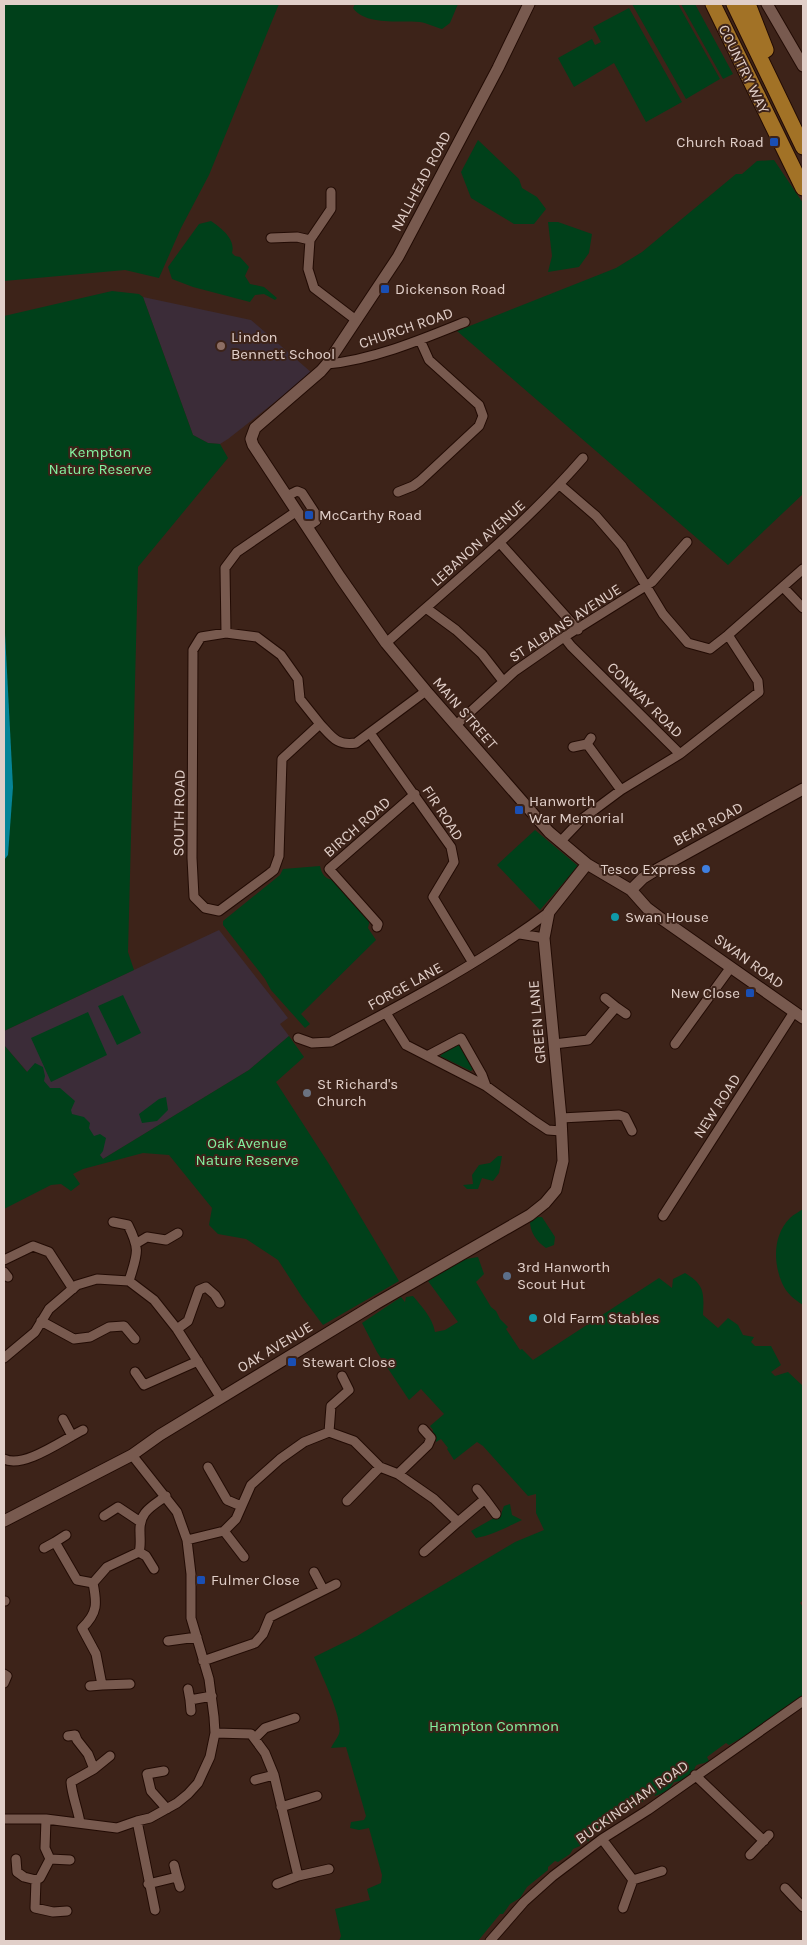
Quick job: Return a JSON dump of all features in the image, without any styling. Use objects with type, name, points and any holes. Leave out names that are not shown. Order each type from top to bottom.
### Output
[{"type":"highway","name":"COUNTRY WAY","points":[[706,4],[716,10],[803,188]]},
{"type":"highway","name":"COUNTRY WAY","points":[[734,4],[803,147]]},
{"type":"highway","points":[[748,4],[761,36],[784,106]]},
{"type":"street","name":"NALLHEAD ROAD","points":[[327,364],[402,249],[498,68],[529,4]]},
{"type":"street","points":[[767,4],[803,66]]},
{"type":"street","points":[[331,192],[331,209],[310,240],[308,269],[314,288],[356,320]]},
{"type":"street","points":[[271,238],[310,240]]},
{"type":"street","name":"CHURCH ROAD","points":[[327,364],[348,362],[420,340],[465,322]]},
{"type":"street","points":[[398,492],[420,481],[479,426],[483,416],[479,405],[429,360],[420,340]]},
{"type":"street","name":"MAIN STREET","points":[[327,364],[255,428],[251,439],[255,449],[386,643],[426,691],[560,842],[587,864],[631,890]]},
{"type":"street","name":"LEBANON AVENUE","points":[[386,643],[500,543],[560,485],[583,458]]},
{"type":"street","points":[[560,485],[596,516],[622,546],[663,614],[688,642],[710,649],[803,569]]},
{"type":"street","points":[[287,496],[297,491],[302,493],[317,516],[316,521],[307,527]]},
{"type":"street","points":[[226,634],[225,568],[237,552],[297,511]]},
{"type":"street","name":"ST ALBANS AVENUE","points":[[456,725],[503,681],[564,637],[652,582],[687,542]]},
{"type":"street","points":[[500,543],[578,630]]},
{"type":"street","points":[[783,587],[803,608]]},
{"type":"street","points":[[426,608],[456,630],[482,654],[503,681]]},
{"type":"street","name":"SOUTH ROAD","points":[[320,724],[282,759],[279,856],[274,870],[219,911],[205,908],[194,897],[192,858],[193,650],[201,637],[226,634],[257,637],[281,656],[298,679],[300,699],[320,724],[336,741],[346,744],[356,743],[426,691]]},
{"type":"street","points":[[680,754],[759,692],[758,681],[728,635]]},
{"type":"street","name":"CONWAY ROAD","points":[[560,842],[582,818],[621,790],[680,754],[564,637]]},
{"type":"street","name":"FIR ROAD","points":[[370,733],[451,847],[454,862],[433,897],[473,963]]},
{"type":"street","points":[[573,747],[589,741],[621,790]]},
{"type":"street","name":"BEAR ROAD","points":[[631,890],[656,870],[803,789]]},
{"type":"street","name":"BIRCH ROAD","points":[[377,927],[378,924],[329,869],[414,794]]},
{"type":"street","name":"GREEN LANE","points":[[556,1190],[563,1161],[561,1118],[544,938],[549,912],[587,864]]},
{"type":"street","name":"SWAN ROAD","points":[[631,890],[647,908],[799,1015]]},
{"type":"street","name":"FORGE LANE","points":[[298,1038],[312,1044],[331,1042],[473,963],[520,934],[549,912]]},
{"type":"street","points":[[520,934],[544,938]]},
{"type":"street","points":[[675,1044],[730,967]]},
{"type":"street","points":[[605,998],[626,1014]]},
{"type":"street","points":[[554,1044],[588,1040],[616,1007]]},
{"type":"street","points":[[386,1013],[406,1045],[486,1086],[548,1130],[561,1131]]},
{"type":"street","name":"NEW ROAD","points":[[663,1216],[799,1015]]},
{"type":"street","points":[[426,1056],[461,1038],[482,1075],[486,1086]]},
{"type":"street","points":[[561,1118],[619,1115],[625,1117],[632,1130]]},
{"type":"street","name":"OAK AVENUE","points":[[4,1522],[132,1455],[160,1435],[377,1303],[530,1215],[545,1203],[556,1190]]},
{"type":"street","points":[[128,1280],[138,1254],[137,1242],[128,1225],[131,1215]]},
{"type":"street","points":[[113,1222],[128,1225]]},
{"type":"street","points":[[137,1242],[147,1237],[166,1240],[178,1233]]},
{"type":"street","points":[[4,1260],[33,1246],[50,1252],[73,1289]]},
{"type":"street","points":[[4,1358],[34,1332],[49,1309],[77,1286],[97,1279],[128,1280],[154,1300],[177,1329],[221,1398]]},
{"type":"street","points":[[177,1329],[188,1321],[199,1290],[206,1287],[215,1295],[220,1303]]},
{"type":"street","points":[[41,1321],[74,1340],[90,1337],[109,1327],[124,1326],[135,1339]]},
{"type":"street","points":[[135,1372],[144,1385],[198,1361]]},
{"type":"street","points":[[329,1432],[331,1406],[349,1390],[342,1376]]},
{"type":"street","points":[[63,1420],[72,1436]]},
{"type":"street","points":[[398,1474],[428,1445],[432,1438],[423,1429]]},
{"type":"street","points":[[4,1459],[13,1462],[24,1460],[83,1430]]},
{"type":"street","points":[[187,1540],[224,1531],[236,1519],[251,1485],[280,1459],[311,1437],[329,1432],[354,1441],[380,1468],[398,1474],[434,1499],[458,1522]]},
{"type":"street","points":[[4,1818],[46,1819],[118,1828],[137,1820],[150,1818],[177,1803],[198,1783],[210,1757],[215,1733],[212,1696],[191,1618],[191,1574],[187,1540],[177,1512],[132,1455]]},
{"type":"street","points":[[208,1467],[227,1500],[241,1506]]},
{"type":"street","points":[[347,1501],[380,1468]]},
{"type":"street","points":[[477,1489],[496,1514]]},
{"type":"street","points":[[139,1552],[140,1521],[142,1515],[166,1496]]},
{"type":"street","points":[[424,1552],[485,1499]]},
{"type":"street","points":[[104,1516],[118,1507],[140,1521]]},
{"type":"street","points":[[224,1531],[244,1557]]},
{"type":"street","points":[[44,1548],[66,1536]]},
{"type":"street","points":[[55,1542],[77,1580],[94,1583]]},
{"type":"street","points":[[139,1552],[146,1556],[154,1569]]},
{"type":"street","points":[[102,1685],[96,1654],[82,1628],[91,1620],[94,1614],[96,1600],[94,1583],[107,1567],[139,1552]]},
{"type":"street","points":[[314,1572],[323,1589]]},
{"type":"street","points":[[204,1661],[255,1643],[264,1634],[270,1617],[336,1584]]},
{"type":"street","points":[[168,1641],[197,1637]]},
{"type":"street","points":[[90,1686],[130,1684]]},
{"type":"street","points":[[188,1689],[191,1711]]},
{"type":"street","points":[[190,1700],[212,1696]]},
{"type":"street","name":"BUCKINGHAM ROAD","points":[[490,1941],[531,1896],[602,1839],[648,1810],[695,1775],[803,1701]]},
{"type":"street","points":[[255,1738],[265,1728],[295,1718]]},
{"type":"street","points":[[215,1733],[251,1734],[265,1754],[274,1775],[298,1876]]},
{"type":"street","points":[[68,1736],[75,1735],[88,1754],[94,1769]]},
{"type":"street","points":[[80,1824],[78,1809],[72,1796],[71,1782],[94,1769],[110,1756]]},
{"type":"street","points":[[164,1771],[147,1774],[151,1791],[167,1809]]},
{"type":"street","points":[[255,1780],[274,1775]]},
{"type":"street","points":[[695,1775],[766,1838],[750,1855]]},
{"type":"street","points":[[281,1807],[318,1796]]},
{"type":"street","points":[[46,1819],[45,1848],[50,1859]]},
{"type":"street","points":[[137,1820],[154,1910]]},
{"type":"street","points":[[602,1839],[633,1880]]},
{"type":"street","points":[[16,1859],[17,1872],[24,1877],[36,1880],[40,1878],[50,1859]]},
{"type":"street","points":[[50,1859],[70,1860]]},
{"type":"street","points":[[148,1884],[178,1882],[174,1865]]},
{"type":"street","points":[[277,1884],[298,1876],[329,1869]]},
{"type":"street","points":[[633,1880],[662,1871]]},
{"type":"street","points":[[36,1880],[35,1908],[53,1912],[67,1911]]},
{"type":"street","points":[[623,1908],[633,1880]]},
{"type":"street","points":[[784,1888],[803,1907]]},
{"type":"shaded area","name":"Lindon Bennett School","points":[[143,297],[251,320],[312,373],[228,439],[220,444],[208,443],[193,435]]},
{"type":"shaded area","points":[[219,930],[288,1018],[280,1024],[289,1036],[249,1070],[103,1159],[4,1045],[4,1031]]},
{"type":"green space","points":[[4,4],[279,4],[209,175],[181,228],[159,278],[125,270],[4,281]]},
{"type":"green space","points":[[355,4],[458,4],[450,23],[442,29],[420,22],[384,21],[366,18],[353,8]]},
{"type":"green space","points":[[632,4],[678,4],[720,79],[686,99]]},
{"type":"green space","points":[[681,4],[695,4],[733,74],[723,79]]},
{"type":"green space","points":[[629,8],[682,102],[646,122],[614,63],[574,87],[558,58],[592,39],[595,45],[601,42],[593,27]]},
{"type":"green space","points":[[478,140],[519,179],[522,188],[537,197],[546,209],[534,224],[514,224],[471,198],[461,172]]},
{"type":"green space","points":[[774,160],[803,203],[803,494],[728,565],[457,331],[616,268],[642,252],[736,174],[742,174],[757,161]]},
{"type":"green space","points":[[211,221],[230,239],[233,248],[232,253],[240,257],[249,267],[245,276],[250,284],[264,287],[277,298],[275,300],[264,294],[255,295],[250,302],[193,287],[172,279],[168,267],[199,224]]},
{"type":"green space","points":[[548,222],[558,222],[592,234],[589,253],[579,267],[548,272],[552,256]]},
{"type":"green space","name":"Kempton Nature Reserve","points":[[112,291],[139,294],[143,297],[193,435],[208,443],[220,444],[228,458],[138,567],[128,952],[134,970],[4,1031],[4,316]]},
{"type":"green space","points":[[535,830],[578,866],[540,910],[497,865]]},
{"type":"green space","points":[[320,866],[324,876],[334,880],[370,919],[368,928],[376,940],[301,1014],[310,1024],[305,1028],[271,990],[265,979],[223,925],[223,921],[280,875],[283,869]]},
{"type":"green space","points":[[123,995],[141,1033],[117,1045],[98,1006]]},
{"type":"green space","points":[[88,1012],[107,1055],[51,1082],[31,1038]]},
{"type":"green space","name":"Oak Avenue Nature Reserve","points":[[289,1036],[304,1057],[276,1082],[329,1164],[399,1281],[323,1325],[278,1260],[246,1239],[218,1234],[209,1225],[212,1208],[169,1155],[143,1153],[83,1169],[73,1174],[80,1184],[71,1191],[61,1184],[51,1185],[4,1209],[4,1045],[27,1072],[35,1063],[43,1067],[44,1081],[50,1088],[60,1088],[75,1101],[71,1110],[72,1114],[84,1117],[90,1123],[89,1128],[94,1136],[100,1134],[106,1138],[100,1155],[103,1159],[249,1070]]},
{"type":"green space","points":[[461,1044],[474,1068],[471,1071],[440,1056],[453,1045]]},
{"type":"green space","points":[[166,1097],[168,1110],[157,1121],[142,1123],[139,1114],[159,1099]]},
{"type":"green space","points":[[498,1156],[502,1156],[499,1173],[493,1181],[482,1178],[478,1189],[467,1189],[463,1185],[473,1184],[472,1175],[479,1165],[490,1163]]},
{"type":"green space","points":[[803,1209],[803,1305],[791,1296],[784,1287],[777,1266],[776,1249],[780,1232],[784,1225]]},
{"type":"green space","points":[[534,1217],[542,1217],[555,1237],[554,1245],[546,1248],[532,1233],[530,1221]]},
{"type":"green space","name":"Hampton Common","points":[[478,1257],[484,1274],[476,1282],[491,1307],[508,1327],[506,1329],[520,1350],[522,1349],[533,1360],[659,1278],[672,1288],[673,1279],[685,1273],[692,1277],[702,1290],[703,1315],[718,1328],[728,1318],[738,1325],[743,1335],[754,1337],[751,1342],[755,1346],[771,1346],[781,1365],[771,1372],[775,1376],[788,1372],[803,1386],[803,1600],[800,1603],[803,1607],[803,1701],[787,1706],[782,1715],[729,1745],[726,1743],[707,1757],[709,1761],[698,1764],[689,1777],[682,1781],[674,1782],[668,1791],[655,1796],[654,1794],[589,1837],[589,1841],[573,1849],[570,1854],[558,1862],[555,1861],[548,1867],[548,1870],[527,1887],[520,1898],[510,1904],[503,1914],[500,1914],[478,1941],[339,1941],[341,1936],[335,1909],[370,1900],[367,1889],[381,1883],[382,1875],[369,1828],[359,1830],[350,1828],[351,1822],[364,1820],[366,1816],[346,1747],[331,1748],[339,1734],[340,1727],[331,1696],[314,1657],[357,1636],[515,1542],[544,1530],[536,1513],[536,1494],[528,1496],[483,1446],[477,1442],[454,1460],[441,1439],[436,1442],[430,1426],[444,1414],[421,1389],[409,1400],[377,1352],[362,1323],[401,1297],[405,1302],[406,1297],[413,1296],[429,1317],[435,1332],[445,1330],[458,1322],[428,1281],[460,1260]]},
{"type":"green space","points":[[510,1504],[512,1515],[522,1520],[494,1533],[476,1538],[471,1531],[501,1514],[504,1506]]},
{"type":"water","points":[[4,614],[13,787],[8,855],[4,860]]},
{"type":"place","name":"Church Road","points":[[774,142]]},
{"type":"place","name":"Dickenson Road","points":[[385,289]]},
{"type":"place","name":"Lindon Bennett School","points":[[221,346]]},
{"type":"place","name":"McCarthy Road","points":[[309,515]]},
{"type":"place","name":"Hanworth War Memorial","points":[[519,810]]},
{"type":"place","name":"Tesco Express","points":[[706,869]]},
{"type":"place","name":"Swan House","points":[[615,917]]},
{"type":"place","name":"New Close","points":[[750,993]]},
{"type":"place","name":"St Richard's Church","points":[[307,1093]]},
{"type":"place","name":"3rd Hanworth Scout Hut","points":[[507,1276]]},
{"type":"place","name":"Old Farm Stables","points":[[533,1318]]},
{"type":"place","name":"Stewart Close","points":[[292,1362]]},
{"type":"place","name":"Fulmer Close","points":[[201,1580]]}]
